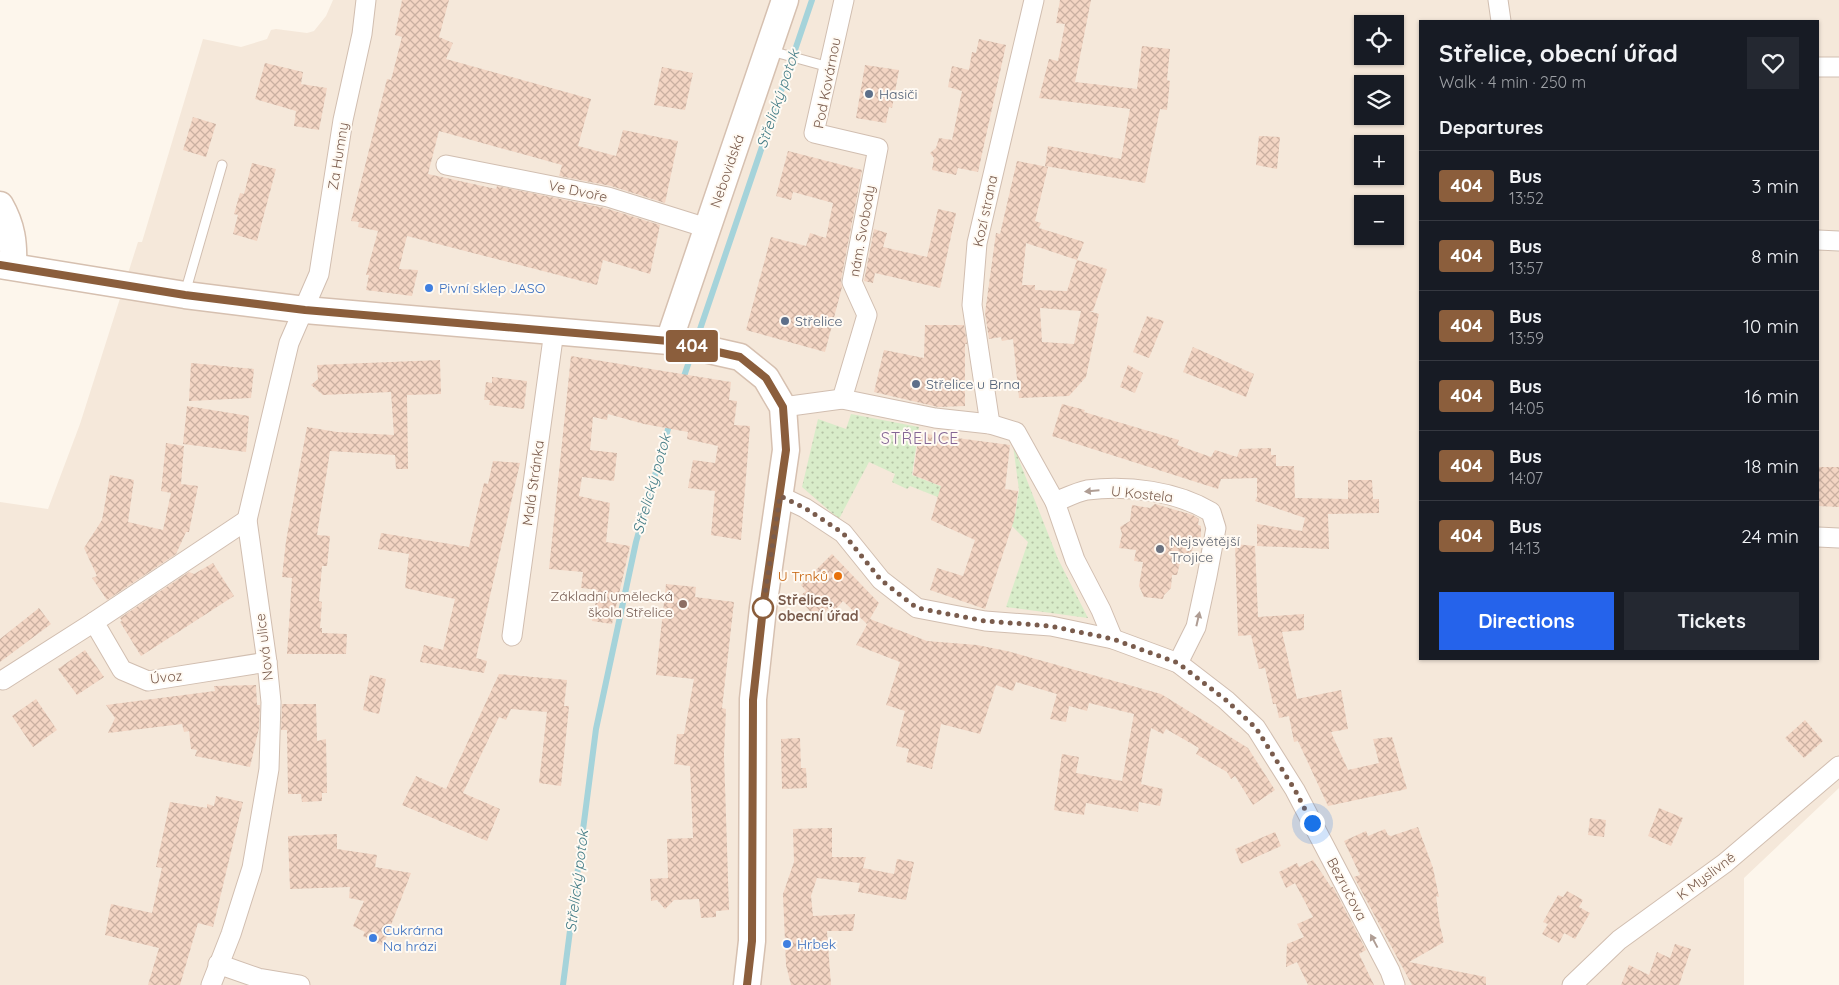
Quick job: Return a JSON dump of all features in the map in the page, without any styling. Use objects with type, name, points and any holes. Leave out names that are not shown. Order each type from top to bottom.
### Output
[{"type":"street","name":"Za Humny","points":[[305,310],[318,274],[344,120],[362,34],[366,0]]},
{"type":"street","name":"Nebovidská","points":[[687,345],[708,228],[785,0]]},
{"type":"street","name":"Pod Kovárnou","points":[[844,0],[821,65],[814,133],[878,148]]},
{"type":"street","name":"Kozí strana","points":[[990,424],[972,305],[972,280],[977,243],[1034,0]]},
{"type":"street","points":[[1498,0],[1501,20]]},
{"type":"street","points":[[1819,67],[1839,67]]},
{"type":"street","name":"nám. Svobody","points":[[842,399],[867,315],[852,282],[878,148]]},
{"type":"street","name":"Ve Dvoře","points":[[446,165],[608,197],[708,228]]},
{"type":"street","points":[[0,205],[9,221],[14,242],[7,266],[185,295],[305,310],[554,331],[687,345],[740,357],[766,378],[783,407],[786,450],[763,608],[753,700],[752,941],[747,985]]},
{"type":"street","points":[[1819,240],[1839,240]]},
{"type":"street","name":"Nová ulice","points":[[211,985],[243,898],[258,838],[269,769],[271,702],[248,520],[290,343],[305,310]]},
{"type":"street","name":"Malá Stránka","points":[[512,636],[554,331]]},
{"type":"street","points":[[783,407],[842,399],[935,418],[990,424],[1016,432],[1055,502],[1075,560],[1101,610],[1113,639]]},
{"type":"street","name":"U Kostela","points":[[1055,502],[1086,491],[1114,489],[1156,492],[1192,500],[1211,512],[1216,528],[1196,627],[1178,663]]},
{"type":"street","points":[[780,496],[805,508],[843,533],[881,580],[917,608],[985,621],[1050,626],[1113,639],[1178,663]]},
{"type":"street","points":[[3,680],[248,520]]},
{"type":"street","points":[[1819,537],[1839,538]]},
{"type":"street","name":"Úvoz","points":[[94,622],[122,670],[148,681],[267,662]]},
{"type":"street","name":"Bezručova","points":[[1178,663],[1226,700],[1256,728],[1295,790],[1390,971],[1395,985]]},
{"type":"street","name":"K Myslivně","points":[[1572,985],[1619,940],[1725,863],[1839,766]]},
{"type":"street","points":[[218,964],[258,978],[300,985]]},
{"type":"lane","points":[[768,50],[821,65]]},
{"type":"lane","points":[[185,295],[222,165]]},
{"type":"shaded area","points":[[333,0],[1839,0],[1839,788],[1744,878],[1744,985],[0,985],[0,502],[48,509],[80,424],[138,242],[142,242],[203,39],[241,47],[267,39],[271,30],[307,33],[314,31],[326,16]]},
{"type":"green space","points":[[851,414],[919,427],[912,475],[1015,515],[1019,490],[1013,445],[1058,559],[1088,618],[1006,607],[1028,542],[1013,527],[910,486],[907,489],[892,482],[895,474],[869,462],[839,519],[802,487],[818,419],[846,429]]},
{"type":"building","points":[[402,0],[449,0],[439,37],[453,43],[446,59],[591,99],[578,146],[616,156],[623,130],[678,141],[665,203],[611,186],[559,176],[562,165],[439,131],[428,174],[496,189],[497,186],[605,208],[660,225],[650,274],[603,260],[597,285],[407,236],[399,269],[418,270],[412,296],[366,290],[369,275],[366,275],[378,231],[358,227],[359,222],[351,221],[387,79],[391,80],[402,37],[395,35]]},
{"type":"building","points":[[1060,0],[1091,0],[1075,82],[1137,89],[1142,46],[1170,49],[1167,80],[1170,81],[1167,110],[1160,109],[1145,183],[1045,166],[1048,146],[1121,159],[1130,109],[1039,98],[1049,59],[1058,61],[1065,24],[1056,23]]},
{"type":"building","points":[[979,39],[1006,45],[978,172],[958,168],[956,175],[932,170],[934,158],[930,153],[936,148],[939,138],[952,140],[962,91],[948,87],[952,66],[969,70],[972,52],[976,53]]},
{"type":"building","points":[[265,63],[303,72],[301,84],[327,88],[319,130],[294,126],[296,111],[255,99]]},
{"type":"building","points":[[865,65],[899,70],[892,108],[889,107],[886,123],[856,118]]},
{"type":"building","points":[[662,67],[693,73],[685,110],[654,105]]},
{"type":"building","points":[[193,117],[216,124],[206,157],[183,150]]},
{"type":"building","points":[[1259,136],[1280,137],[1277,169],[1256,165]]},
{"type":"building","points":[[788,151],[862,170],[841,280],[842,287],[825,352],[746,330],[771,237],[806,246],[810,233],[826,238],[833,203],[793,192],[791,200],[776,196]]},
{"type":"building","points":[[1017,161],[1048,167],[1035,221],[1041,223],[1039,228],[1084,242],[1077,260],[1107,269],[1093,311],[1089,311],[1099,314],[1086,377],[1069,396],[1019,398],[1013,339],[1002,341],[1001,337],[989,339],[985,313],[996,233],[1000,234]],"holes":[[[1026,243],[1077,260],[1067,291],[1035,290],[1035,285],[1022,285]],[[1040,308],[1081,311],[1074,344],[1042,342]]]},
{"type":"building","points":[[252,163],[276,169],[257,241],[233,234],[238,215],[234,214],[240,193],[244,194]]},
{"type":"building","points":[[938,209],[956,213],[940,288],[875,273],[873,283],[864,281],[874,229],[887,233],[883,247],[927,257]]},
{"type":"building","points":[[1147,316],[1164,321],[1149,358],[1133,352]]},
{"type":"building","points":[[925,325],[964,325],[967,344],[965,344],[965,406],[938,407],[874,392],[884,350],[924,358]]},
{"type":"building","points":[[1193,347],[1254,374],[1246,397],[1183,372]]},
{"type":"building","points":[[571,356],[731,382],[729,400],[737,401],[734,425],[750,426],[741,540],[711,535],[715,491],[688,488],[693,460],[715,463],[718,446],[687,439],[688,432],[644,424],[608,414],[607,420],[593,417],[590,450],[617,453],[614,481],[582,477],[579,496],[610,503],[606,542],[630,546],[612,624],[592,621],[598,590],[581,588],[583,572],[549,569]]},
{"type":"building","points":[[440,360],[441,394],[407,395],[408,469],[396,469],[395,455],[330,451],[317,535],[330,536],[327,566],[322,566],[319,601],[322,602],[320,628],[322,628],[322,633],[347,634],[346,654],[287,654],[292,578],[282,577],[286,541],[307,427],[337,432],[394,435],[391,392],[323,395],[311,385],[318,379],[317,365]]},
{"type":"building","points":[[191,363],[254,369],[251,398],[189,401]]},
{"type":"building","points":[[1128,365],[1143,373],[1135,393],[1120,387]]},
{"type":"building","points":[[492,377],[527,381],[524,409],[489,405],[490,400],[484,400],[486,382],[492,383]]},
{"type":"building","points":[[1062,404],[1179,440],[1177,445],[1211,457],[1215,450],[1237,457],[1240,449],[1271,448],[1271,455],[1276,455],[1276,466],[1294,466],[1295,498],[1348,499],[1348,480],[1372,480],[1373,499],[1379,499],[1379,513],[1328,514],[1329,549],[1257,546],[1257,524],[1302,531],[1305,518],[1255,501],[1257,497],[1257,478],[1221,479],[1218,489],[1052,436]]},
{"type":"building","points":[[187,406],[249,416],[246,452],[183,444]]},
{"type":"building","points":[[919,433],[1010,445],[1005,489],[1018,491],[1014,520],[985,609],[930,590],[937,568],[963,576],[975,540],[931,520],[941,486],[913,475]]},
{"type":"building","points":[[166,443],[184,446],[181,484],[198,486],[189,532],[186,532],[176,554],[107,600],[92,578],[97,576],[84,548],[102,520],[110,475],[134,480],[128,522],[163,530],[171,493],[161,491]]},
{"type":"building","points":[[493,461],[520,463],[476,658],[487,661],[484,673],[420,662],[424,645],[443,650],[455,599],[405,588],[409,554],[378,549],[381,533],[469,547],[484,483],[488,484]]},
{"type":"building","points":[[1819,467],[1839,467],[1839,507],[1819,506]]},
{"type":"building","name":"Nejsvětější Trojice","points":[[1155,504],[1193,515],[1199,519],[1198,525],[1201,526],[1201,546],[1193,546],[1192,555],[1182,554],[1177,575],[1172,575],[1171,588],[1164,595],[1163,599],[1144,597],[1139,586],[1143,562],[1134,561],[1136,550],[1119,548],[1122,534],[1120,527],[1130,521],[1132,505],[1150,508]]},
{"type":"building","points":[[1235,544],[1255,546],[1258,617],[1304,614],[1304,630],[1282,632],[1297,699],[1341,690],[1348,729],[1331,732],[1348,770],[1379,763],[1373,739],[1392,737],[1407,789],[1328,806],[1298,741],[1294,742],[1289,716],[1279,718],[1276,704],[1273,704],[1265,668],[1259,669],[1251,635],[1238,636]]},
{"type":"building","points":[[832,554],[879,603],[867,624],[843,601],[834,611],[830,607],[817,619],[798,598],[806,591],[801,585]]},
{"type":"building","points":[[213,563],[234,596],[141,656],[120,622],[122,621],[120,618],[189,572],[194,574]]},
{"type":"building","points":[[666,584],[696,587],[695,597],[734,602],[722,708],[726,709],[724,754],[729,910],[716,911],[716,917],[701,918],[699,899],[674,900],[665,909],[657,900],[651,901],[650,879],[668,878],[667,839],[693,838],[690,766],[674,764],[677,734],[684,734],[694,679],[656,675]]},
{"type":"building","points":[[39,608],[51,624],[0,662],[0,639]]},
{"type":"building","points":[[870,619],[927,641],[977,645],[1007,651],[1161,694],[1248,748],[1275,790],[1253,805],[1235,776],[1231,779],[1227,772],[1196,754],[1199,748],[1166,729],[1163,734],[1151,728],[1141,784],[1163,789],[1160,806],[1139,802],[1138,812],[1086,803],[1084,815],[1054,810],[1062,754],[1079,757],[1076,773],[1122,781],[1134,714],[1089,703],[1087,711],[1069,706],[1066,722],[1050,719],[1057,694],[1016,682],[1013,691],[996,685],[980,734],[941,724],[932,769],[906,762],[909,749],[896,746],[905,711],[886,705],[900,662],[856,645]]},
{"type":"building","points":[[85,650],[104,677],[77,695],[58,669]]},
{"type":"building","points":[[499,674],[567,680],[564,706],[569,706],[561,786],[539,783],[547,712],[511,709],[506,720],[499,717],[463,793],[500,809],[487,841],[402,805],[416,776],[446,789]]},
{"type":"building","points":[[370,675],[386,679],[379,714],[363,710]]},
{"type":"building","points":[[256,685],[257,705],[260,705],[259,728],[250,767],[195,756],[197,750],[191,749],[189,731],[184,732],[182,724],[108,733],[115,718],[106,705],[215,691],[214,686]]},
{"type":"building","points":[[36,699],[57,730],[33,747],[12,716]]},
{"type":"building","points":[[282,704],[316,704],[317,741],[326,739],[327,793],[322,793],[322,801],[302,802],[301,794],[288,794],[287,730],[281,730]]},
{"type":"building","points":[[1805,720],[1823,741],[1804,758],[1785,738]]},
{"type":"building","points":[[800,738],[801,768],[806,768],[807,788],[782,789],[781,739]]},
{"type":"building","points":[[216,796],[243,802],[213,927],[198,923],[180,985],[148,985],[159,948],[105,935],[111,904],[152,913],[162,868],[156,867],[170,802],[207,808],[207,804],[214,806]]},
{"type":"building","points":[[1659,808],[1683,818],[1671,846],[1648,836]]},
{"type":"building","points":[[1590,818],[1606,820],[1604,837],[1588,835]]},
{"type":"building","points":[[1418,827],[1433,868],[1439,897],[1436,896],[1444,942],[1409,962],[1486,977],[1486,985],[1412,985],[1354,877],[1360,875],[1344,841],[1366,831],[1368,836],[1385,829],[1388,835],[1391,836]]},
{"type":"building","points":[[832,828],[832,857],[866,857],[863,868],[894,874],[897,859],[914,862],[906,900],[858,892],[860,883],[817,878],[811,896],[813,916],[855,914],[853,931],[827,931],[831,985],[791,985],[786,965],[783,894],[794,862],[793,829]]},
{"type":"building","points":[[1275,832],[1281,846],[1241,864],[1235,849]]},
{"type":"building","points":[[337,834],[337,849],[377,855],[375,867],[411,873],[383,946],[363,936],[365,932],[353,926],[364,901],[349,898],[350,887],[290,889],[288,836]]},
{"type":"building","points":[[1313,860],[1331,887],[1333,887],[1366,950],[1359,954],[1374,985],[1308,985],[1297,962],[1286,967],[1287,944],[1304,937],[1297,924],[1313,917],[1295,883],[1286,888],[1279,872],[1297,863],[1299,867]]},
{"type":"building","points":[[1567,891],[1583,900],[1579,907],[1590,913],[1575,939],[1564,933],[1559,943],[1542,934],[1548,924],[1543,922],[1558,895],[1563,897]]},
{"type":"building","points":[[1675,944],[1691,949],[1679,985],[1621,985],[1629,965],[1649,975],[1657,952],[1670,958]]},
{"type":"waterway","name":"Střelický potok","points":[[696,341],[812,0]]},
{"type":"waterway","name":"Střelický potok","points":[[682,382],[692,353]]},
{"type":"waterway","name":"Střelický potok","points":[[563,985],[596,729],[636,542],[670,422]]},
{"type":"bus line","name":"404","points":[[0,265],[185,295],[305,310],[669,341],[740,357],[766,378],[783,407],[786,450],[763,608],[753,700],[752,941],[747,985]]},
{"type":"place","name":"Hasiči","points":[[869,94]]},
{"type":"place","name":"Pivní sklep JASO","points":[[429,288]]},
{"type":"place","name":"Střelice","points":[[785,321]]},
{"type":"place","name":"Střelice u Brna","points":[[916,384]]},
{"type":"place","name":"Nejsvětější Trojice","points":[[1160,549]]},
{"type":"place","name":"U Trnků","points":[[838,576]]},
{"type":"place","name":"Základní umělecká škola Střelice","points":[[683,604]]},
{"type":"place","name":"Střelice, obecní úřad","points":[[763,608]]},
{"type":"place","name":"Cukrárna Na hrázi","points":[[373,938]]},
{"type":"place","name":"Hrbek","points":[[787,944]]},
{"type":"district","name":"STŘELICE","points":[[920,438]]},
{"type":"route","points":[[763,608],[780,496],[805,508],[843,533],[881,580],[917,608],[985,621],[1050,626],[1113,639],[1178,663],[1226,700],[1256,728],[1295,790],[1312,823]]}]
